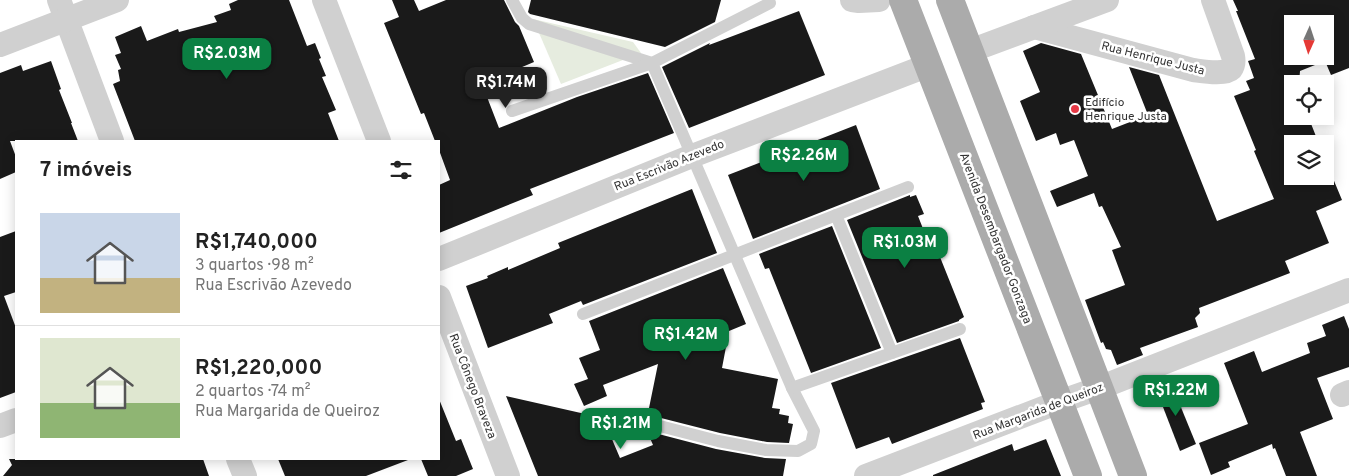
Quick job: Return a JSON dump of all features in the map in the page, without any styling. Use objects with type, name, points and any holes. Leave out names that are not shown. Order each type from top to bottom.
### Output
[{"type":"main road","name":"Avenida Desembargador Gonzaga","points":[[903,0],[1088,476]]},
{"type":"main road","points":[[950,0],[1133,476]]},
{"type":"street","points":[[0,45],[63,10],[117,0]]},
{"type":"street","points":[[324,0],[379,140]]},
{"type":"street","points":[[852,0],[879,0]]},
{"type":"street","points":[[970,51],[1106,0]]},
{"type":"street","name":"Rua Henrique Justa","points":[[1034,28],[1193,70],[1213,72],[1230,70],[1233,67],[1233,56],[1213,0]]},
{"type":"street","points":[[63,10],[112,140]]},
{"type":"street","name":"Rua Escrivão Azevedo","points":[[440,259],[692,156],[929,65]]},
{"type":"street","name":"Rua Margarida de Queiroz","points":[[866,476],[1099,388],[1349,290]]},
{"type":"street","name":"Rua Cônego Braveza","points":[[440,300],[508,476]]},
{"type":"street","points":[[0,426],[15,420]]},
{"type":"street","points":[[238,460],[245,476]]},
{"type":"lane","points":[[512,0],[522,18],[529,24],[652,63],[792,388],[814,431],[811,444],[798,451],[766,450],[718,441],[621,416]]},
{"type":"lane","points":[[512,110],[652,63],[770,3]]},
{"type":"lane","points":[[583,314],[908,187]]},
{"type":"lane","points":[[836,215],[892,353]]},
{"type":"lane","points":[[792,388],[960,329]]},
{"type":"shaded area","points":[[533,19],[633,42],[641,53],[561,84]]},
{"type":"building","points":[[238,0],[289,0],[307,46],[315,43],[321,58],[319,59],[326,76],[322,77],[336,110],[328,113],[339,140],[135,140],[113,84],[120,81],[118,70],[121,69],[115,55],[121,53],[115,37],[141,26],[147,41],[178,29],[179,32],[217,22],[214,16],[231,10],[229,4]]},
{"type":"building","points":[[392,0],[414,0],[419,11],[446,0],[504,0],[519,26],[534,62],[482,84],[499,128],[577,97],[648,73],[674,133],[530,189],[533,195],[440,233],[440,185],[450,180],[440,153],[440,140],[435,140],[424,113],[421,114],[384,23],[399,17]]},
{"type":"building","points":[[531,0],[721,0],[715,22],[665,47],[530,14],[528,12]]},
{"type":"building","points":[[1233,0],[1349,0],[1349,68],[1331,75],[1327,65],[1334,65],[1334,15],[1284,15],[1284,65],[1315,65],[1300,71],[1300,75],[1284,75],[1284,125],[1312,125],[1315,135],[1284,135],[1284,185],[1334,185],[1334,181],[1342,200],[1316,211],[1329,243],[1285,261],[1290,273],[1199,308],[1200,313],[1195,318],[1198,327],[1140,348],[1143,355],[1117,365],[1111,350],[1106,349],[1103,342],[1101,343],[1085,300],[1125,285],[1112,250],[1121,247],[1102,206],[1099,207],[1094,193],[1057,207],[1050,191],[1088,176],[1074,140],[1060,145],[1056,133],[1036,141],[1020,101],[1040,92],[1023,51],[1041,43],[1081,54],[1112,129],[1148,115],[1129,67],[1159,75],[1217,221],[1274,199],[1234,96],[1250,90],[1246,81],[1254,78],[1248,61],[1255,59],[1236,11],[1238,11]]},
{"type":"building","points":[[799,11],[825,75],[689,128],[662,67],[710,43],[709,45]]},
{"type":"building","points":[[51,61],[61,89],[59,90],[78,140],[10,141],[15,154],[15,172],[0,179],[0,73],[21,65],[23,71]]},
{"type":"building","points":[[856,125],[880,189],[753,239],[728,175]]},
{"type":"building","points":[[692,189],[717,253],[583,305],[581,301],[549,314],[553,323],[488,348],[466,286],[488,278],[487,276],[508,267],[508,270],[560,248],[558,243]]},
{"type":"building","points":[[910,195],[910,197],[916,195],[924,214],[918,216],[935,259],[940,257],[964,317],[959,321],[897,343],[847,220]]},
{"type":"building","points":[[832,226],[881,348],[811,373],[769,268],[765,269],[759,254]]},
{"type":"building","points":[[15,231],[15,292],[4,296],[15,325],[15,392],[0,398],[0,237]]},
{"type":"building","points":[[723,268],[746,324],[729,331],[722,368],[778,379],[772,408],[780,409],[779,414],[789,416],[788,423],[793,424],[789,443],[767,442],[720,433],[661,418],[649,408],[658,364],[603,385],[607,396],[584,406],[574,384],[588,379],[579,358],[600,350],[589,321]]},
{"type":"building","points":[[1344,316],[1349,329],[1349,367],[1317,378],[1333,419],[1300,432],[1317,476],[1286,476],[1272,444],[1228,462],[1230,467],[1211,475],[1199,443],[1248,424],[1224,363],[1254,351],[1262,372],[1310,353],[1307,343],[1326,336],[1322,325]]},
{"type":"building","points":[[960,338],[985,402],[981,403],[983,409],[892,444],[889,437],[856,449],[831,383]]},
{"type":"building","points":[[1171,383],[1196,444],[1180,451],[1156,389]]},
{"type":"building","points":[[506,396],[603,418],[620,458],[653,445],[647,431],[716,449],[765,458],[786,459],[783,476],[538,476]]},
{"type":"building","points":[[440,401],[456,441],[461,439],[473,469],[456,476],[428,476],[421,460],[440,460]]},
{"type":"building","points":[[1046,439],[1061,476],[933,476],[1012,444],[1014,451]]},
{"type":"building","points":[[9,459],[203,460],[209,476],[3,476],[12,465]]},
{"type":"building","points":[[278,460],[408,460],[366,476],[285,476]]},
{"type":"place","name":"Edifício Henrique Justa","points":[[1075,109]]}]
